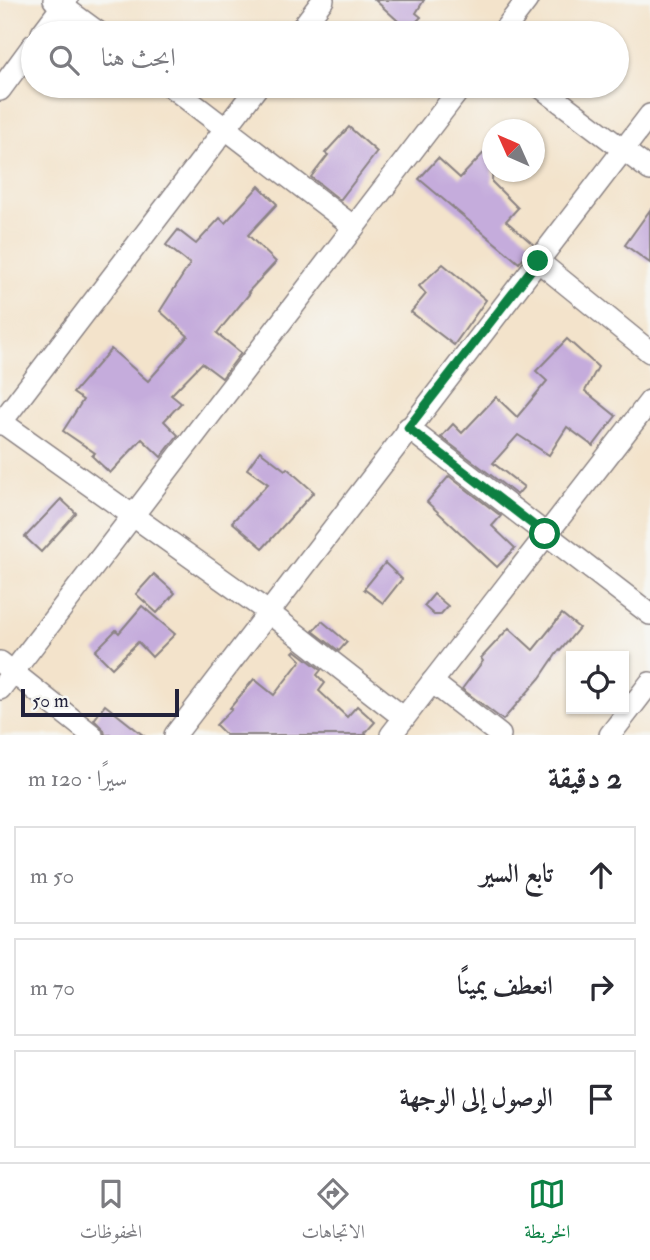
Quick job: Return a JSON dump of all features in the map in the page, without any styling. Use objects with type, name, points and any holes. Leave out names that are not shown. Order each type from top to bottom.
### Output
[{"type":"street","points":[[307,21],[323,0]]},
{"type":"street","points":[[511,21],[527,0]]},
{"type":"street","points":[[49,21],[61,2],[84,21]]},
{"type":"street","points":[[0,90],[21,61]]},
{"type":"street","points":[[186,98],[354,227]]},
{"type":"street","points":[[249,98],[1,423],[268,612],[404,718]]},
{"type":"street","points":[[0,689],[7,667],[133,516],[452,98]]},
{"type":"street","points":[[555,98],[650,170]]},
{"type":"street","points":[[175,735],[650,115]]},
{"type":"street","points":[[538,261],[650,352]]},
{"type":"street","points":[[391,735],[650,401]]},
{"type":"street","points":[[408,428],[650,614]]},
{"type":"street","points":[[7,667],[92,735]]},
{"type":"street","points":[[432,682],[500,735]]},
{"type":"street","points":[[610,735],[650,683]]},
{"type":"building","points":[[375,0],[424,0],[416,13],[421,17],[417,21],[398,21]]},
{"type":"building","points":[[349,127],[377,152],[340,200],[311,177],[328,155],[325,153]]},
{"type":"building","points":[[482,155],[482,182],[492,182],[518,208],[506,221],[534,245],[519,263],[419,179],[438,158],[460,178]]},
{"type":"building","points":[[259,186],[277,204],[248,235],[276,262],[248,292],[250,293],[217,333],[241,353],[222,378],[202,363],[171,395],[181,403],[164,421],[178,435],[161,457],[142,439],[110,473],[92,456],[95,453],[63,431],[83,400],[73,393],[111,349],[148,381],[188,336],[160,311],[190,264],[166,245],[178,230],[196,244],[220,218],[225,223]]},
{"type":"building","points":[[650,210],[650,263],[625,245]]},
{"type":"building","points":[[443,264],[486,300],[454,345],[411,312],[426,294],[419,286]]},
{"type":"building","points":[[567,339],[598,367],[585,391],[616,416],[593,446],[567,427],[549,455],[518,435],[493,463],[524,487],[517,495],[441,437],[453,424],[462,433],[496,397],[517,417],[547,381],[536,371]]},
{"type":"building","points":[[260,451],[285,470],[287,468],[314,492],[263,548],[232,522],[268,484],[247,469]]},
{"type":"building","points":[[449,476],[501,516],[492,526],[515,548],[497,567],[427,502]]},
{"type":"building","points":[[61,499],[76,513],[41,552],[25,537]]},
{"type":"building","points":[[385,563],[402,579],[383,603],[364,589]]},
{"type":"building","points":[[154,574],[175,593],[157,613],[136,594]]},
{"type":"building","points":[[434,594],[448,606],[440,615],[434,615],[424,606]]},
{"type":"building","points":[[142,606],[175,634],[152,657],[138,642],[112,668],[95,651],[116,630],[119,633]]},
{"type":"building","points":[[562,614],[579,628],[503,720],[462,689],[483,661],[481,658],[509,628],[533,650]]},
{"type":"building","points":[[322,621],[347,642],[339,651],[313,631]]},
{"type":"building","points":[[295,650],[321,670],[317,675],[325,683],[319,691],[347,717],[357,706],[375,722],[365,733],[367,735],[226,735],[216,725],[232,709],[230,708],[254,679],[274,695],[301,660],[293,652]]},
{"type":"building","points":[[105,705],[143,735],[105,735],[104,730],[94,720]]},
{"type":"route","points":[[538,261],[408,428],[545,534]]}]
